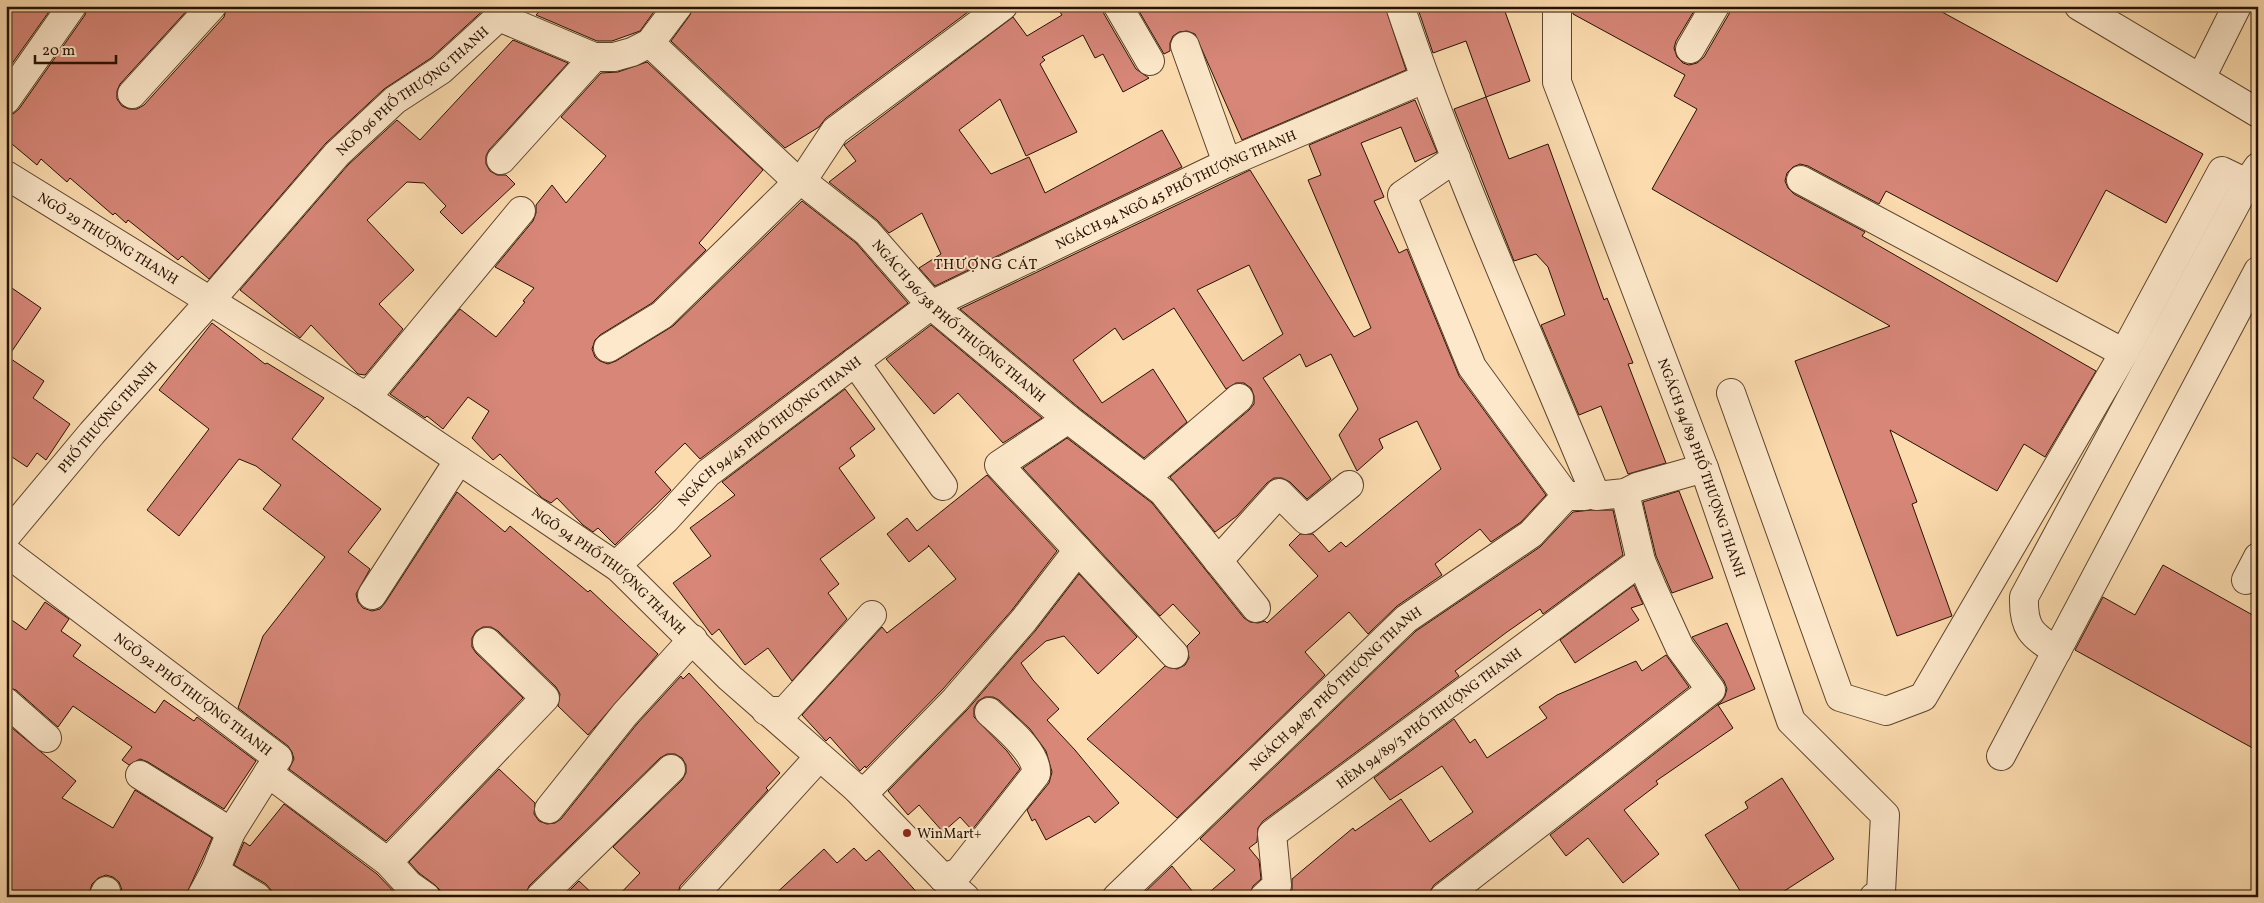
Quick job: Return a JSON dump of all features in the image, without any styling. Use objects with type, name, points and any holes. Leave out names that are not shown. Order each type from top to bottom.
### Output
[{"type":"street","points":[[6,100],[72,6]]},
{"type":"street","points":[[132,94],[212,6]]},
{"type":"street","name":"NGÕ 96 PHỐ THƯỢNG THANH","points":[[210,301],[337,154],[395,100],[441,70],[493,12],[594,57],[614,57],[632,52],[650,43],[678,6]]},
{"type":"street","points":[[608,348],[662,314],[800,182],[835,131],[1003,6]]},
{"type":"street","points":[[1118,6],[1150,62]]},
{"type":"street","points":[[1400,6],[1424,79],[1596,496]]},
{"type":"street","name":"NGÁCH 94/89 PHỐ THƯỢNG THANH","points":[[1557,6],[1557,82],[1704,468],[1792,721],[1885,815],[1880,895]]},
{"type":"street","points":[[1690,49],[1715,6]]},
{"type":"street","points":[[2079,6],[2258,112]]},
{"type":"street","points":[[2201,78],[2237,6]]},
{"type":"street","name":"NGÁCH 96/38 PHỐ THƯỢNG THANH","points":[[650,43],[800,182],[867,232],[931,305],[1068,419],[1163,492],[1256,608]]},
{"type":"street","points":[[1185,46],[1227,163]]},
{"type":"street","points":[[501,160],[594,57]]},
{"type":"street","name":"NGÁCH 94 NGÕ 45 PHỐ THƯỢNG THANH","points":[[931,305],[1227,163],[1424,79]]},
{"type":"street","points":[[1456,158],[1402,195],[1472,368],[1566,496],[1596,496],[1625,493],[1637,487],[1704,468]]},
{"type":"street","points":[[1731,393],[1840,697],[1886,711],[1923,697],[2124,353],[2222,171],[2252,175],[2024,597],[2024,616],[2035,638],[2056,651]]},
{"type":"street","name":"NGÕ 29 THƯỢNG THANH","points":[[6,175],[210,301]]},
{"type":"street","points":[[1801,180],[2124,353]]},
{"type":"street","points":[[361,394],[373,390],[521,211]]},
{"type":"street","points":[[2001,756],[2258,271]]},
{"type":"street","name":"NGÕ 94 PHỐ THƯỢNG THANH","points":[[210,301],[361,394],[619,568],[766,711],[857,789],[943,878],[965,897]]},
{"type":"street","name":"PHỐ THƯỢNG THANH","points":[[6,536],[92,433],[210,301]]},
{"type":"street","name":"NGÁCH 94/45 PHỐ THƯỢNG THANH","points":[[619,568],[621,561],[666,519],[708,473],[931,305]]},
{"type":"street","points":[[855,362],[943,486]]},
{"type":"street","points":[[1145,478],[1239,398]]},
{"type":"street","points":[[1068,419],[999,465],[1174,654]]},
{"type":"street","points":[[372,595],[459,460]]},
{"type":"street","points":[[1218,561],[1279,493],[1306,520],[1349,485]]},
{"type":"street","points":[[1444,897],[1711,690],[1680,648],[1641,561],[1625,493]]},
{"type":"street","name":"NGÁCH 94/87 PHỐ THƯỢNG THANH","points":[[1117,897],[1406,619],[1530,534],[1566,496]]},
{"type":"street","points":[[857,789],[869,788],[955,700],[1024,620],[1078,550]]},
{"type":"street","name":"NGÕ 92 PHỐ THƯỢNG THANH","points":[[6,552],[278,758],[268,773],[388,862],[408,885],[426,897]]},
{"type":"street","name":"HẺM 94/89/3 PHỐ THƯỢNG THANH","points":[[1264,897],[1277,885],[1272,834],[1641,561]]},
{"type":"street","points":[[766,711],[785,711],[872,615]]},
{"type":"street","points":[[549,809],[625,714],[693,639]]},
{"type":"street","points":[[388,862],[545,698],[487,642]]},
{"type":"street","points":[[6,702],[47,738]]},
{"type":"street","points":[[943,878],[959,872],[1036,774],[1033,760],[1023,745],[989,712]]},
{"type":"street","points":[[692,897],[819,758]]},
{"type":"street","points":[[540,897],[671,769]]},
{"type":"street","points":[[201,897],[216,871],[231,832],[268,773]]},
{"type":"street","points":[[140,775],[231,832]]},
{"type":"street","points":[[216,871],[257,897]]},
{"type":"building","points":[[6,6],[53,6],[6,72]]},
{"type":"building","points":[[87,6],[191,6],[120,84],[117,91],[117,99],[122,106],[129,109],[137,109],[144,105],[224,17],[227,6],[488,6],[431,58],[384,89],[326,143],[209,279],[182,256],[178,260],[128,220],[126,223],[115,213],[113,215],[70,178],[67,182],[41,159],[37,165],[6,139],[6,115],[13,114],[19,109],[85,15]]},
{"type":"building","points":[[544,6],[658,6],[640,31],[612,41],[597,41],[536,15]]},
{"type":"building","points":[[693,6],[976,6],[826,118],[819,127],[785,148],[671,41],[690,15]]},
{"type":"building","points":[[1056,6],[1102,6],[1104,14],[1136,69],[1149,78],[1123,92],[1103,54],[1095,58],[1083,35],[1042,57],[1045,60],[1040,64],[1077,132],[1026,156],[1000,99],[959,130],[991,174],[1029,157],[1045,193],[1162,130],[1182,167],[935,286],[919,268],[941,254],[922,213],[889,233],[877,220],[829,182],[856,161],[844,145],[1013,17],[1027,36],[1062,15]]},
{"type":"building","points":[[1136,6],[1385,6],[1406,70],[1242,140],[1195,34],[1187,31],[1179,32],[1173,36],[1170,43],[1170,51],[1164,54]]},
{"type":"building","points":[[1417,6],[1503,6],[1530,81],[1486,97],[1466,41],[1433,53]]},
{"type":"building","points":[[1573,6],[1697,6],[1676,41],[1674,48],[1677,57],[1683,63],[1689,65],[1697,63],[1704,57],[1729,14],[1731,6],[1931,6],[2203,154],[2166,223],[2106,190],[2057,282],[1886,191],[1879,204],[1808,166],[1800,164],[1793,167],[1787,173],[1785,181],[1788,188],[1794,194],[1865,232],[1862,236],[2096,371],[2045,457],[2024,444],[1997,491],[1890,430],[1917,502],[1912,504],[1952,616],[1897,636],[1795,361],[1890,326],[1652,189],[1697,109],[1674,96],[1685,75],[1573,14]]},
{"type":"building","points":[[513,40],[568,63],[489,150],[486,156],[486,164],[490,171],[497,175],[506,175],[515,184],[462,234],[440,212],[446,206],[424,183],[407,182],[367,220],[414,270],[379,304],[403,329],[365,375],[358,374],[311,325],[300,338],[240,290],[348,165],[397,120],[420,140]]},
{"type":"building","points":[[647,62],[763,170],[699,243],[706,250],[652,303],[595,340],[592,349],[595,357],[608,364],[616,361],[673,326],[802,201],[856,243],[908,303],[700,459],[685,443],[655,472],[671,490],[615,545],[598,528],[593,532],[583,525],[557,498],[551,503],[542,498],[500,454],[493,460],[472,438],[489,411],[468,397],[443,429],[427,416],[425,418],[390,394],[460,309],[496,337],[525,302],[523,301],[534,288],[495,267],[533,221],[536,205],[552,185],[566,203],[606,156],[561,117],[601,73],[618,72]]},
{"type":"building","points":[[1486,97],[1509,159],[1548,144],[1604,300],[1607,298],[1633,363],[1628,364],[1666,463],[1628,474],[1601,406],[1579,415],[1541,325],[1565,315],[1548,267],[1536,254],[1514,261],[1454,109]]},
{"type":"building","points":[[1415,100],[1437,152],[1415,162],[1401,127],[1361,143],[1384,197],[1374,201],[1399,253],[1407,249],[1459,376],[1546,495],[1521,522],[1491,542],[1480,529],[1435,564],[1442,575],[1397,606],[1368,634],[1349,612],[1305,652],[1325,675],[1177,818],[1087,739],[1165,666],[1177,669],[1185,665],[1189,658],[1187,646],[1200,633],[1173,604],[1160,616],[1023,468],[1067,438],[1152,503],[1244,618],[1250,622],[1258,623],[1265,621],[1267,623],[1318,576],[1289,545],[1300,534],[1313,534],[1329,552],[1341,542],[1346,547],[1441,469],[1417,421],[1379,439],[1383,448],[1357,471],[1339,435],[1358,409],[1331,354],[1306,367],[1300,354],[1263,378],[1331,479],[1307,499],[1290,482],[1282,478],[1274,478],[1267,483],[1237,516],[1215,532],[1170,477],[1249,410],[1254,404],[1254,396],[1251,388],[1244,383],[1236,383],[1226,389],[1174,308],[1123,340],[1115,328],[1073,360],[1102,403],[1153,369],[1187,422],[1144,458],[1078,407],[960,309],[1250,170],[1354,337],[1371,328],[1308,180],[1321,175],[1309,145]],"holes":[[[1249,265],[1283,334],[1243,361],[1197,290]]]},
{"type":"building","points":[[6,284],[41,308],[8,357],[44,381],[33,398],[70,424],[46,460],[37,453],[27,467],[6,453]]},
{"type":"building","points":[[212,323],[265,364],[267,363],[324,398],[292,439],[381,509],[348,552],[370,569],[356,594],[358,602],[363,608],[372,611],[380,609],[385,603],[457,492],[505,532],[510,526],[588,592],[590,590],[658,654],[588,735],[558,706],[560,694],[556,687],[498,631],[491,627],[483,627],[476,631],[472,638],[472,647],[523,698],[386,841],[289,769],[294,759],[288,746],[238,708],[263,636],[325,557],[263,509],[281,485],[256,466],[239,459],[179,536],[147,510],[209,429],[159,390]]},
{"type":"building","points":[[931,325],[1042,418],[1003,443],[958,393],[934,414],[886,359]]},
{"type":"building","points":[[845,389],[875,429],[850,448],[855,456],[839,468],[875,518],[820,559],[839,584],[828,593],[847,619],[792,681],[768,648],[745,665],[719,629],[712,635],[673,583],[711,556],[690,528],[735,495],[722,482]]},
{"type":"building","points":[[987,475],[1057,551],[1012,610],[943,689],[866,768],[865,766],[860,771],[830,737],[826,741],[802,715],[882,627],[887,633],[956,579],[929,546],[909,562],[887,534],[907,518],[917,531]]},
{"type":"building","points":[[1679,491],[1713,578],[1672,593],[1656,556],[1643,502]]},
{"type":"building","points":[[1613,510],[1623,555],[1543,614],[1540,609],[1507,632],[1455,671],[1459,676],[1263,821],[1258,828],[1257,842],[1249,848],[1259,860],[1261,879],[1253,886],[1249,897],[1204,897],[1235,870],[1200,839],[1416,631],[1540,547],[1573,512]]},
{"type":"building","points":[[2163,565],[2258,618],[2258,751],[2075,650],[2103,597],[2135,615]]},
{"type":"building","points":[[1079,574],[1137,637],[1098,674],[1064,636],[1046,641],[1021,663],[1033,680],[1059,709],[1047,720],[1119,803],[1095,823],[1089,816],[1046,840],[1035,819],[1032,821],[1027,810],[1049,783],[1052,772],[1046,751],[1030,729],[999,700],[993,697],[985,697],[978,701],[974,708],[974,717],[1007,751],[1020,769],[972,830],[960,817],[943,832],[919,805],[908,815],[888,791],[967,710],[1036,630]]},
{"type":"building","points":[[1634,585],[1643,604],[1631,608],[1639,620],[1575,663],[1560,640]]},
{"type":"building","points":[[45,602],[69,619],[61,631],[81,645],[73,656],[155,713],[164,700],[194,721],[197,717],[256,761],[224,809],[148,762],[140,759],[129,765],[122,760],[132,747],[73,706],[58,727],[16,690],[6,687],[6,616],[26,630]]},
{"type":"building","points":[[1727,623],[1755,689],[1718,705],[1733,728],[1656,781],[1658,784],[1624,810],[1659,854],[1623,883],[1588,838],[1566,856],[1550,835],[1721,702],[1727,689],[1724,681],[1692,637]]},
{"type":"building","points":[[1666,655],[1689,687],[1434,885],[1424,897],[1287,897],[1292,890],[1292,879],[1353,828],[1355,831],[1401,799],[1430,842],[1473,812],[1442,766],[1390,800],[1374,778],[1454,719],[1470,743],[1475,739],[1487,758],[1547,718],[1539,707],[1557,695],[1636,661],[1642,671]]},
{"type":"building","points":[[689,673],[780,773],[766,788],[768,790],[680,886],[677,897],[617,897],[640,873],[613,847],[682,780],[686,773],[686,765],[682,758],[675,754],[667,754],[660,758],[529,886],[525,897],[441,897],[440,890],[409,862],[499,769],[535,803],[534,814],[539,821],[547,824],[555,823],[561,819],[637,724],[681,676],[683,679]]},
{"type":"building","points":[[6,723],[76,781],[62,798],[113,828],[135,790],[212,838],[185,897],[120,897],[122,890],[119,882],[113,877],[106,875],[98,878],[92,884],[88,897],[6,897]]},
{"type":"building","points":[[1782,778],[1834,859],[1775,897],[1744,897],[1705,835],[1748,808],[1745,802]]},
{"type":"building","points":[[284,804],[377,874],[399,897],[273,897],[271,890],[266,884],[234,865],[244,842],[250,846]]},
{"type":"building","points":[[854,848],[866,861],[879,850],[921,897],[772,897],[824,849],[837,863]]},
{"type":"building","points":[[1172,866],[1197,897],[1140,897]]},
{"type":"building","points":[[579,881],[596,897],[563,897]]},
{"type":"place","name":"WinMart+","points":[[907,833]]},
{"type":"district","name":"THƯỢNG CÁT","points":[[986,264]]}]
